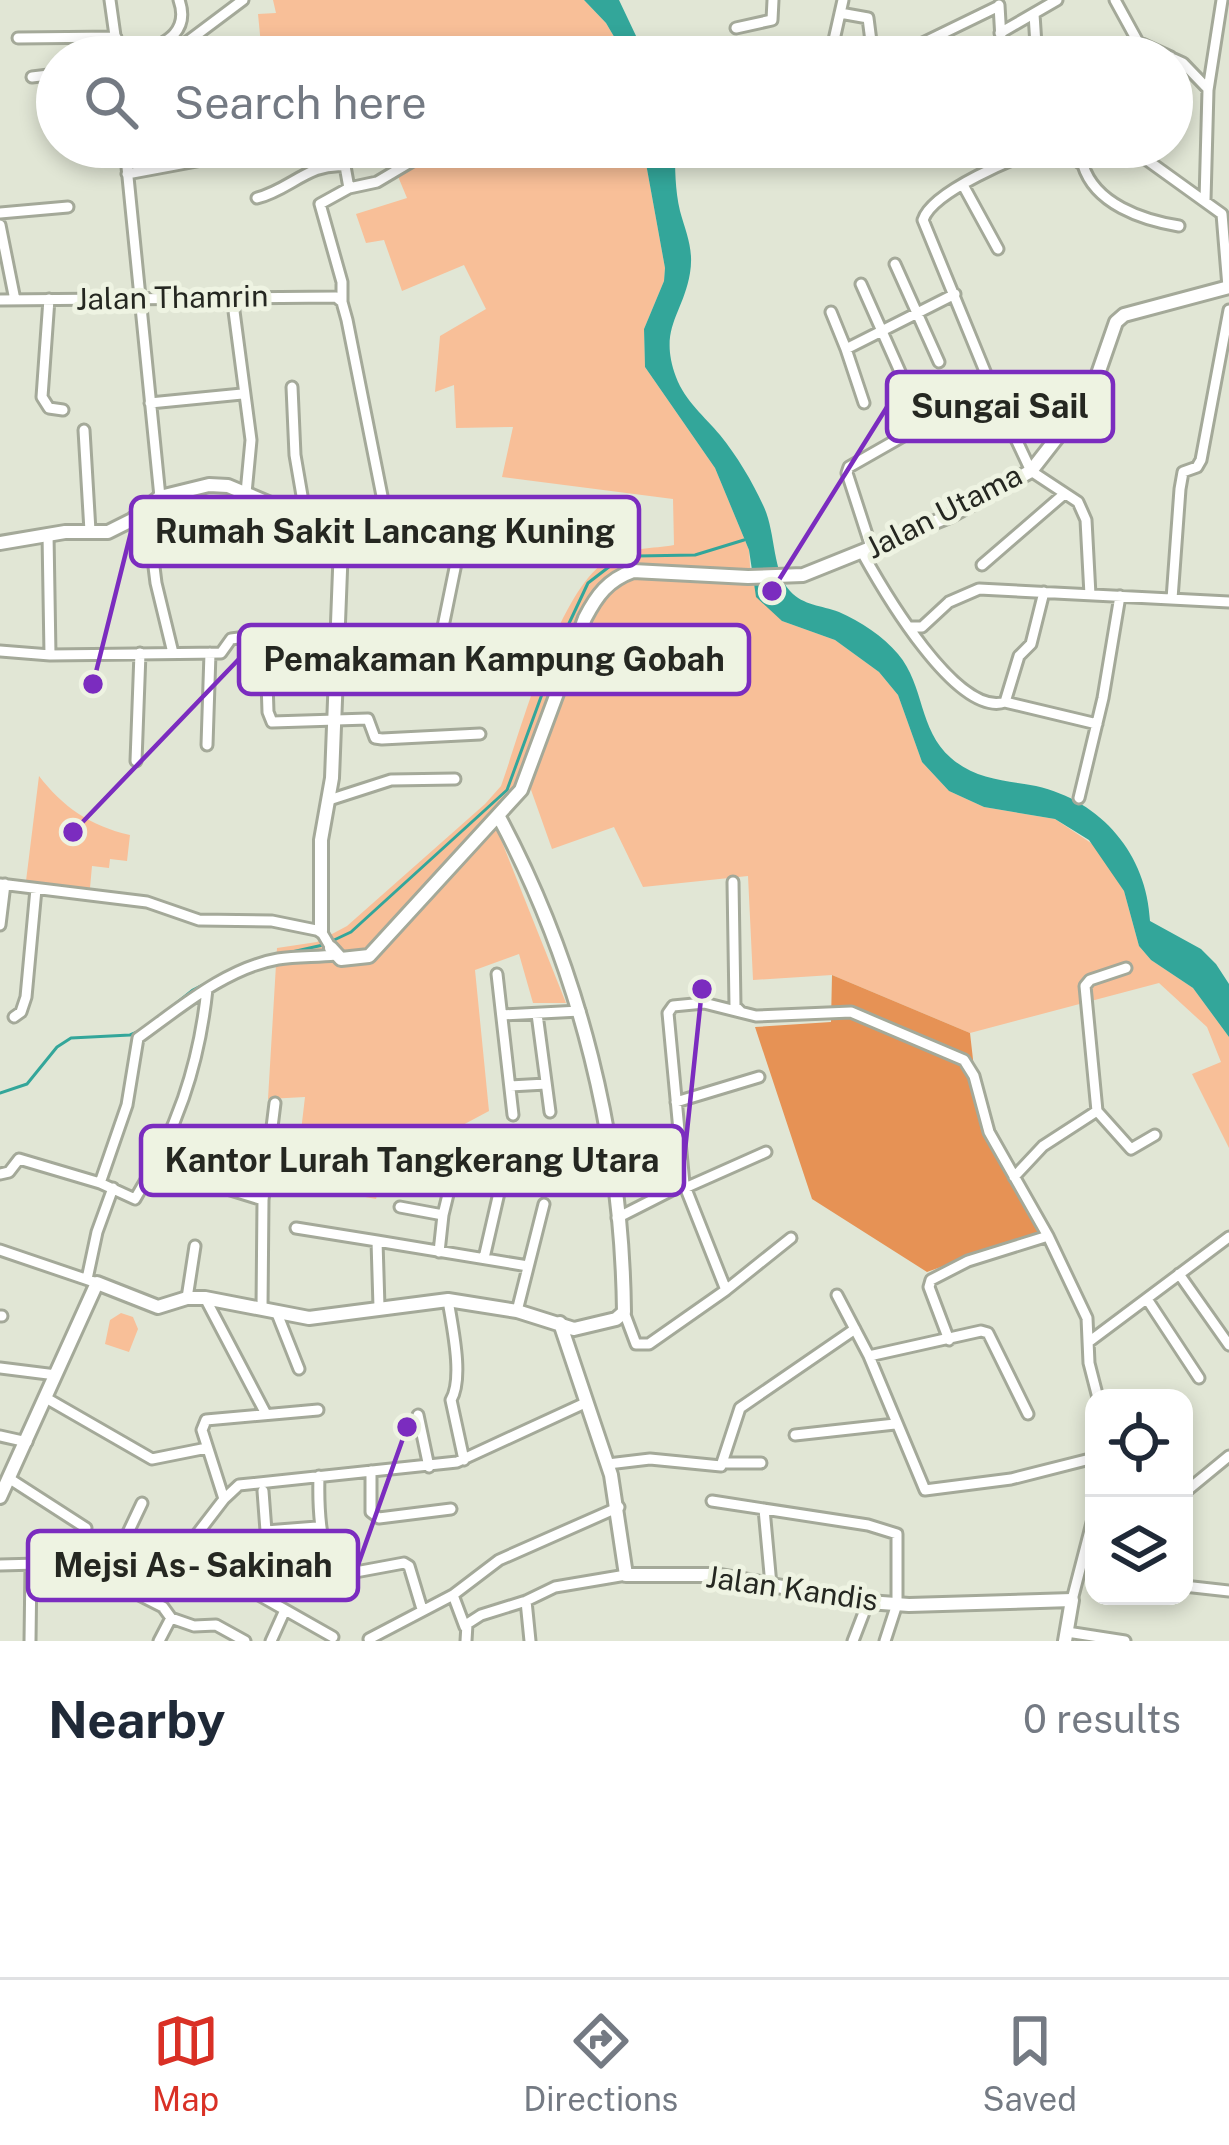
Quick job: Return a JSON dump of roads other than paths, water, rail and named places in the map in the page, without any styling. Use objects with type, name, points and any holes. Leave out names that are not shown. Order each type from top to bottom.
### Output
[{"type":"street","points":[[110,0],[116,36]]},
{"type":"street","points":[[169,36],[179,30],[182,19],[179,0]]},
{"type":"street","points":[[195,36],[243,0]]},
{"type":"street","points":[[736,28],[772,20],[773,0]]},
{"type":"street","points":[[835,36],[843,0]]},
{"type":"street","points":[[1000,33],[1057,0]]},
{"type":"street","points":[[1115,0],[1134,36]]},
{"type":"street","points":[[1205,200],[1208,90],[1222,0]]},
{"type":"street","points":[[935,36],[999,3],[1000,36]]},
{"type":"street","points":[[840,13],[868,18],[871,36]]},
{"type":"street","points":[[1034,14],[1035,36]]},
{"type":"street","points":[[18,38],[36,38]]},
{"type":"street","points":[[1193,74],[1208,90]]},
{"type":"street","points":[[32,77],[36,77]]},
{"type":"street","points":[[127,168],[160,497]]},
{"type":"street","points":[[128,173],[156,168]]},
{"type":"street","points":[[257,198],[282,192],[303,173],[317,168]]},
{"type":"street","points":[[345,168],[349,188]]},
{"type":"street","points":[[386,516],[342,302],[342,282],[320,204],[401,168]]},
{"type":"street","points":[[997,168],[927,209],[923,220],[1030,471],[1078,502],[1086,520],[1090,595]]},
{"type":"street","points":[[1084,168],[1099,194],[1152,221],[1179,226]]},
{"type":"street","points":[[1160,168],[1223,217],[1228,287]]},
{"type":"street","points":[[963,185],[998,249]]},
{"type":"street","points":[[0,213],[68,207]]},
{"type":"street","points":[[0,225],[15,300]]},
{"type":"street","points":[[896,264],[939,362]]},
{"type":"street","points":[[861,284],[905,383]]},
{"type":"street","name":"Jalan Utama","points":[[333,951],[351,961],[369,956],[499,817],[528,776],[585,618],[607,585],[633,571],[803,575],[950,516],[1030,471],[1091,394],[1115,322],[1140,309],[1228,287]]},
{"type":"street","points":[[846,349],[955,294]]},
{"type":"street","points":[[232,296],[251,440],[246,493]]},
{"type":"street","name":"Jalan Thamrin","points":[[0,300],[232,296],[336,297],[342,302]]},
{"type":"street","points":[[49,299],[42,397],[49,407],[63,410]]},
{"type":"street","points":[[1172,599],[1183,472],[1197,467],[1201,460],[1229,310]]},
{"type":"street","points":[[831,312],[864,403]]},
{"type":"street","points":[[991,386],[849,466],[867,552],[909,627],[972,698],[1097,724]]},
{"type":"street","points":[[292,387],[295,455],[306,519]]},
{"type":"street","points":[[150,403],[242,394]]},
{"type":"street","points":[[84,430],[90,531]]},
{"type":"street","points":[[0,543],[119,527],[147,511],[160,497],[219,484],[306,519],[386,516],[591,548]]},
{"type":"street","points":[[982,565],[1063,494]]},
{"type":"street","points":[[147,511],[156,583],[173,652]]},
{"type":"street","points":[[100,1183],[127,1105],[138,1039],[207,989],[277,959],[333,951],[321,932],[321,840],[335,720],[342,519]]},
{"type":"street","points":[[336,651],[436,661],[463,529]]},
{"type":"street","points":[[48,534],[50,655]]},
{"type":"street","points":[[909,627],[922,627],[950,602],[979,589],[1229,602]]},
{"type":"street","points":[[1005,702],[1019,656],[1031,644],[1044,592]]},
{"type":"street","points":[[1079,798],[1120,596]]},
{"type":"street","points":[[0,651],[221,653],[231,639],[254,636]]},
{"type":"street","points":[[266,651],[268,719],[368,719],[375,738],[382,740],[480,734]]},
{"type":"street","points":[[136,761],[140,653]]},
{"type":"street","points":[[207,745],[210,653]]},
{"type":"street","points":[[329,800],[391,780],[454,779]]},
{"type":"street","points":[[499,817],[519,855],[580,1011],[604,1112],[623,1312],[636,1344],[649,1345],[790,1238]]},
{"type":"street","points":[[733,882],[735,1006],[742,1012]]},
{"type":"street","points":[[0,925],[2,884],[147,902],[199,920],[272,921],[321,932]]},
{"type":"street","points":[[14,1018],[26,997],[36,889]]},
{"type":"street","points":[[1126,968],[1085,986],[1097,1111],[1131,1149],[1155,1135]]},
{"type":"street","points":[[497,974],[513,1115]]},
{"type":"street","points":[[0,1174],[9,1172],[19,1159],[100,1183],[135,1199],[175,1126],[192,1078],[202,1041],[207,989]]},
{"type":"street","points":[[726,1290],[684,1186],[668,1013],[687,1002],[765,1016],[851,1012],[956,1054],[970,1066],[989,1132],[1048,1236],[1087,1318],[1095,1389]]},
{"type":"street","points":[[502,1015],[580,1011]]},
{"type":"street","points":[[537,1014],[550,1112]]},
{"type":"street","points":[[676,1102],[759,1077]]},
{"type":"street","points":[[509,1087],[546,1084]]},
{"type":"street","points":[[275,1103],[263,1200],[269,1310],[298,1369]]},
{"type":"street","points":[[1014,1177],[1043,1146],[1097,1111]]},
{"type":"street","points":[[440,1252],[443,1215],[464,1145],[507,1158],[484,1258]]},
{"type":"street","points":[[617,1218],[766,1152]]},
{"type":"street","points":[[149,1175],[221,1187],[263,1200]]},
{"type":"street","points":[[0,1496],[56,1375],[92,1281],[97,1232],[113,1188]]},
{"type":"street","points":[[517,1311],[544,1204]]},
{"type":"street","points":[[400,1207],[443,1215]]},
{"type":"street","points":[[296,1228],[528,1266]]},
{"type":"street","points":[[949,1340],[929,1287],[931,1280],[968,1261],[1048,1236]]},
{"type":"street","points":[[1090,1341],[1229,1237]]},
{"type":"street","points":[[377,1241],[379,1307]]},
{"type":"street","points":[[187,1298],[195,1246]]},
{"type":"street","points":[[0,1250],[158,1306],[205,1298],[309,1318],[448,1300],[517,1311],[574,1329],[616,1319],[623,1312]]},
{"type":"street","points":[[1179,1274],[1229,1345]]},
{"type":"street","points":[[836,1295],[869,1356],[925,1490],[1011,1479],[1085,1460]]},
{"type":"street","points":[[205,1298],[266,1414]]},
{"type":"street","points":[[1147,1299],[1198,1378]]},
{"type":"street","points":[[448,1300],[456,1349],[457,1389],[451,1400],[464,1460]]},
{"type":"street","points":[[560,1323],[608,1464],[619,1507],[626,1575]]},
{"type":"street","points":[[724,1463],[740,1408],[855,1330]]},
{"type":"street","points":[[869,1356],[981,1330],[988,1333],[1028,1414]]},
{"type":"street","points":[[0,1368],[56,1375]]},
{"type":"street","points":[[46,1398],[152,1459],[207,1448]]},
{"type":"street","points":[[148,1598],[239,1485],[464,1460],[585,1402]]},
{"type":"street","points":[[224,1499],[202,1430],[206,1420],[318,1410]]},
{"type":"street","points":[[418,1415],[429,1467]]},
{"type":"street","points":[[795,1435],[896,1424]]},
{"type":"street","points":[[0,1436],[27,1442]]},
{"type":"street","points":[[1193,1485],[1229,1456]]},
{"type":"street","points":[[608,1464],[639,1459],[713,1467],[760,1463]]},
{"type":"street","points":[[371,1471],[371,1512],[379,1518],[451,1509]]},
{"type":"street","points":[[319,1476],[317,1527],[324,1536],[334,1576],[404,1562],[422,1609]]},
{"type":"street","points":[[10,1478],[86,1528]]},
{"type":"street","points":[[263,1491],[266,1531],[317,1527]]},
{"type":"street","points":[[712,1501],[868,1525],[897,1534],[897,1604],[885,1641]]},
{"type":"street","points":[[106,1580],[142,1503]]},
{"type":"street","points":[[369,1640],[453,1595],[499,1559],[619,1507]]},
{"type":"street","points":[[764,1509],[771,1585]]},
{"type":"street","points":[[1085,1551],[1066,1637],[1125,1641]]},
{"type":"street","points":[[176,1561],[210,1583],[236,1582],[333,1636]]},
{"type":"street","points":[[30,1641],[31,1564]]},
{"type":"street","points":[[0,1565],[76,1564],[148,1598],[171,1618],[194,1626],[216,1625],[245,1641]]},
{"type":"street","points":[[1080,1571],[1085,1572]]},
{"type":"street","name":"Jalan Kandis","points":[[465,1627],[481,1615],[555,1587],[626,1575],[715,1576],[897,1604],[1072,1600]]},
{"type":"street","points":[[1193,1587],[1229,1592]]},
{"type":"street","points":[[453,1595],[466,1641]]},
{"type":"street","points":[[526,1601],[530,1641]]},
{"type":"street","points":[[854,1641],[868,1602]]},
{"type":"street","points":[[271,1641],[285,1610]]},
{"type":"street","points":[[159,1641],[171,1618]]},
{"type":"water","points":[[584,0],[619,0],[636,36],[614,36]]},
{"type":"water","points":[[647,168],[676,168],[690,249],[687,288],[671,334],[676,377],[754,487],[767,515],[784,583],[801,600],[847,616],[892,648],[907,666],[933,734],[951,758],[991,778],[1060,793],[1117,834],[1140,874],[1150,921],[1201,949],[1229,984],[1229,1037],[1193,988],[1151,960],[1139,946],[1124,891],[1089,840],[1055,819],[984,807],[949,791],[922,762],[898,695],[879,672],[835,640],[782,621],[756,597],[749,550],[715,468],[645,367],[644,329],[665,268]]},
{"type":"waterway","points":[[332,941],[351,932],[507,790],[564,634],[588,583],[614,563],[637,556],[695,555],[744,540]]},
{"type":"waterway","points":[[274,956],[323,945]]},
{"type":"waterway","points":[[159,1017],[220,976]]},
{"type":"waterway","points":[[0,1093],[27,1084],[57,1047],[71,1038],[130,1035],[142,1030]]},
{"type":"place","name":"Sungai Sail","points":[[772,591]]},
{"type":"place","name":"Rumah Sakit Lancang Kuning","points":[[93,684]]},
{"type":"place","name":"Pemakaman Kampung Gobah","points":[[73,832]]},
{"type":"place","name":"Kantor Lurah Tangkerang Utara","points":[[702,989]]},
{"type":"place","name":"Mejsi As- Sakinah","points":[[407,1427]]}]
